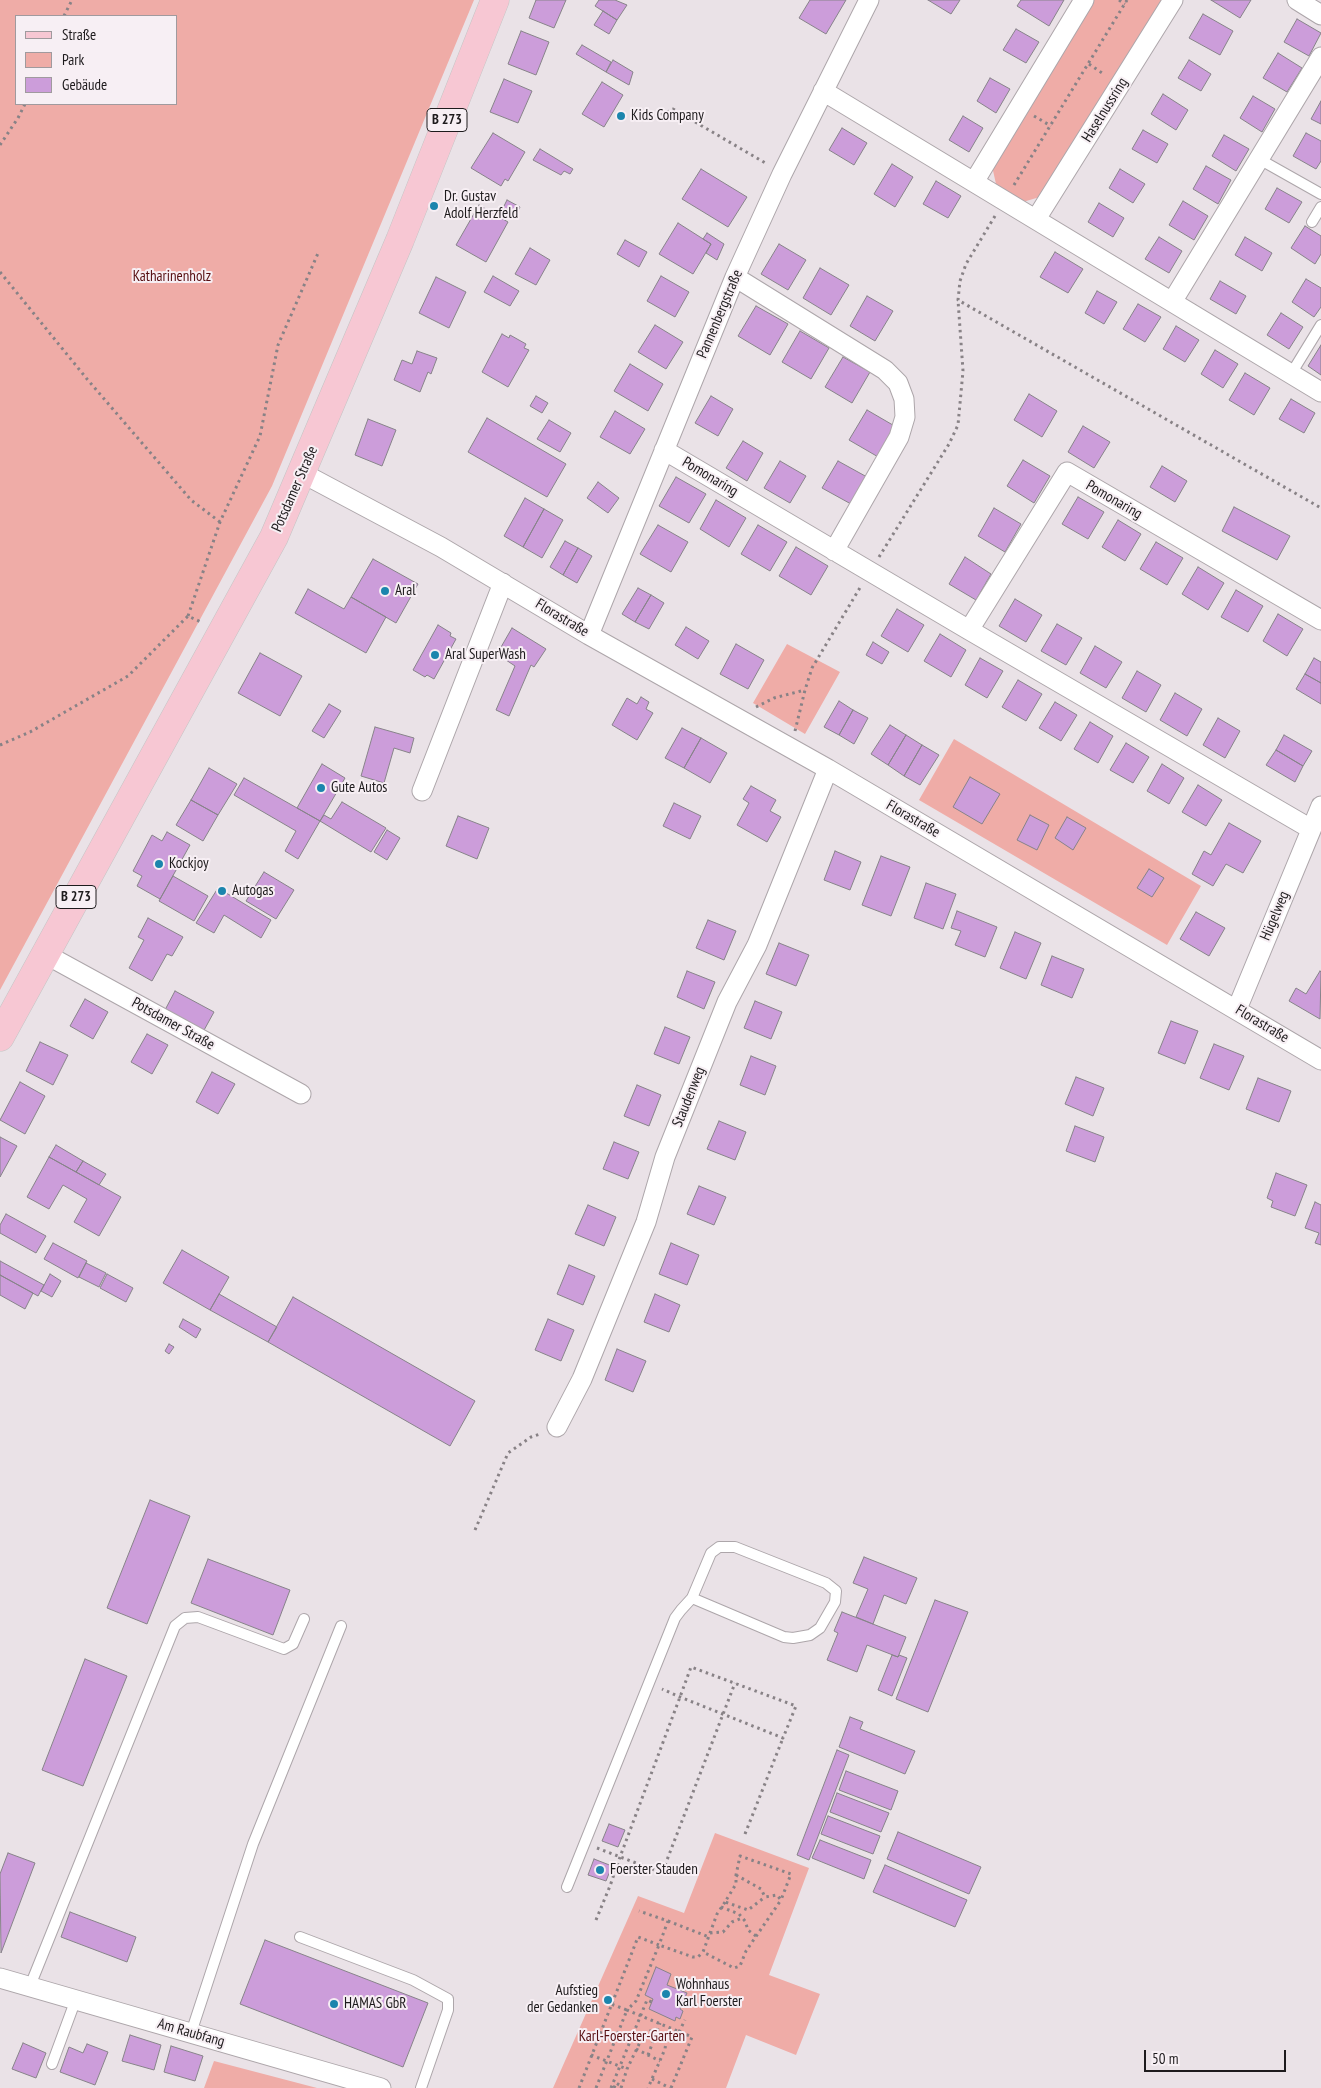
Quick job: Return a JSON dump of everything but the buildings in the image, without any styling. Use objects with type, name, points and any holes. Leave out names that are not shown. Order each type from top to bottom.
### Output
[{"type":"main road","name":"Potsdamer Straße","points":[[0,1037],[274,537],[400,240],[495,0]]},
{"type":"street","name":"Pannenbergstraße","points":[[589,635],[735,277],[782,174],[869,0]]},
{"type":"street","points":[[974,182],[1084,0]]},
{"type":"street","name":"Haselnussring","points":[[1036,219],[1173,0]]},
{"type":"street","points":[[1297,0],[1321,15]]},
{"type":"street","points":[[1172,302],[1321,57]]},
{"type":"street","points":[[823,91],[1321,392]]},
{"type":"street","points":[[735,277],[885,370],[898,383],[904,399],[905,417],[900,438],[834,550]]},
{"type":"street","name":"Pomonaring","points":[[664,450],[969,630],[1315,827]]},
{"type":"street","name":"Pomonaring","points":[[969,630],[1067,472],[1321,620]]},
{"type":"street","name":"Florastraße","points":[[302,473],[441,547],[589,635],[828,769],[1321,1060]]},
{"type":"street","points":[[422,791],[503,583]]},
{"type":"street","name":"Staudenweg","points":[[557,1427],[582,1378],[646,1222],[665,1157],[727,1002],[757,945],[828,769]]},
{"type":"street","name":"Hügelweg","points":[[1237,1009],[1315,827],[1321,806]]},
{"type":"street","name":"Potsdamer Straße","points":[[45,954],[300,1094]]},
{"type":"street","name":"Am Raubfang","points":[[0,1978],[381,2088]]},
{"type":"lane","points":[[1259,158],[1321,194]]},
{"type":"lane","points":[[1312,222],[1321,207]]},
{"type":"lane","points":[[1292,374],[1321,325]]},
{"type":"lane","points":[[567,1887],[675,1618],[692,1598],[711,1553],[719,1547],[735,1547],[826,1583],[836,1591],[835,1602],[820,1628],[810,1634],[793,1638],[692,1598]]},
{"type":"lane","points":[[30,1986],[175,1626],[185,1618],[198,1617],[284,1649],[293,1644],[304,1619]]},
{"type":"lane","points":[[191,2033],[253,1844],[341,1626]]},
{"type":"lane","points":[[300,1937],[413,1980],[448,1999],[448,2010],[421,2088]]},
{"type":"lane","points":[[52,2064],[76,1999]]},
{"type":"path","points":[[64,15],[72,0]]},
{"type":"path","points":[[792,749],[805,690],[812,668],[949,444],[958,425],[963,371],[958,300],[960,281],[966,264],[1126,2],[1119,0]]},
{"type":"path","points":[[0,146],[24,105]]},
{"type":"path","points":[[661,115],[673,109],[782,174]]},
{"type":"path","points":[[0,745],[30,732],[128,676],[188,616],[220,522],[260,436],[278,344],[319,251]]},
{"type":"path","points":[[0,272],[87,379],[191,500],[220,522]]},
{"type":"path","points":[[958,300],[1321,508]]},
{"type":"path","points":[[188,616],[222,632]]},
{"type":"path","points":[[764,703],[805,690]]},
{"type":"path","points":[[475,1530],[508,1453],[530,1437],[557,1427]]},
{"type":"path","points":[[596,1920],[691,1667],[796,1706],[745,1834]]},
{"type":"path","points":[[596,1847],[662,1873],[735,1683]]},
{"type":"path","points":[[659,1688],[783,1738]]},
{"type":"path","points":[[578,2088],[638,1937],[693,1957],[698,1957],[703,1952],[721,1907],[736,1884],[740,1856],[791,1874],[781,1900],[746,1951],[740,1966],[734,1968],[703,1952]]},
{"type":"path","points":[[736,1875],[761,1889],[765,1898]]},
{"type":"path","points":[[725,1902],[748,1910],[765,1898],[777,1895],[781,1900]]},
{"type":"path","points":[[721,1907],[735,1912],[742,1918],[748,1930],[756,1936]]},
{"type":"path","points":[[639,1910],[709,1935],[723,1932],[732,1922],[742,1918]]},
{"type":"path","points":[[596,2088],[627,2010],[636,2001],[668,1921]]},
{"type":"path","points":[[613,2088],[647,2000],[652,2002]]},
{"type":"path","points":[[611,2004],[692,2037],[670,2088],[652,2079]]},
{"type":"path","points":[[680,2032],[685,2020]]},
{"type":"path","points":[[648,2055],[660,2023]]},
{"type":"path","points":[[613,2088],[616,2084],[621,2087],[642,2036],[650,2031],[657,2031],[663,2035],[666,2042],[648,2088]]},
{"type":"path","points":[[636,2050],[660,2061]]},
{"type":"path","points":[[591,2055],[627,2069]]},
{"type":"path","points":[[659,2088],[661,2084]]},
{"type":"green space","name":"Katharinenholz","points":[[0,0],[474,0],[272,486],[0,990]]},
{"type":"green space","points":[[1092,0],[1163,0],[1043,196],[1023,202],[996,184],[992,166]]},
{"type":"green space","points":[[787,644],[840,672],[805,734],[753,703]]},
{"type":"green space","points":[[954,739],[1201,886],[1167,945],[919,800]]},
{"type":"green space","name":"Karl-Foerster-Garten","points":[[715,1833],[809,1868],[769,1975],[820,1994],[796,2055],[746,2035],[726,2088],[553,2088],[638,1896],[684,1913]]},
{"type":"green space","points":[[214,2061],[317,2088],[204,2088]]},
{"type":"place","name":"Kids Company","points":[[621,116]]},
{"type":"place","name":"Dr. Gustav Adolf Herzfeld","points":[[434,206]]},
{"type":"place","name":"Aral","points":[[385,591]]},
{"type":"place","name":"Aral SuperWash","points":[[435,655]]},
{"type":"place","name":"Gute Autos","points":[[321,788]]},
{"type":"place","name":"Kockjoy","points":[[159,864]]},
{"type":"place","name":"Autogas","points":[[222,891]]},
{"type":"place","name":"Foerster Stauden","points":[[600,1870]]},
{"type":"place","name":"Wohnhaus Karl Foerster","points":[[666,1994]]},
{"type":"place","name":"Aufstieg der Gedanken","points":[[608,2000]]},
{"type":"place","name":"HAMAS GbR","points":[[334,2004]]}]
